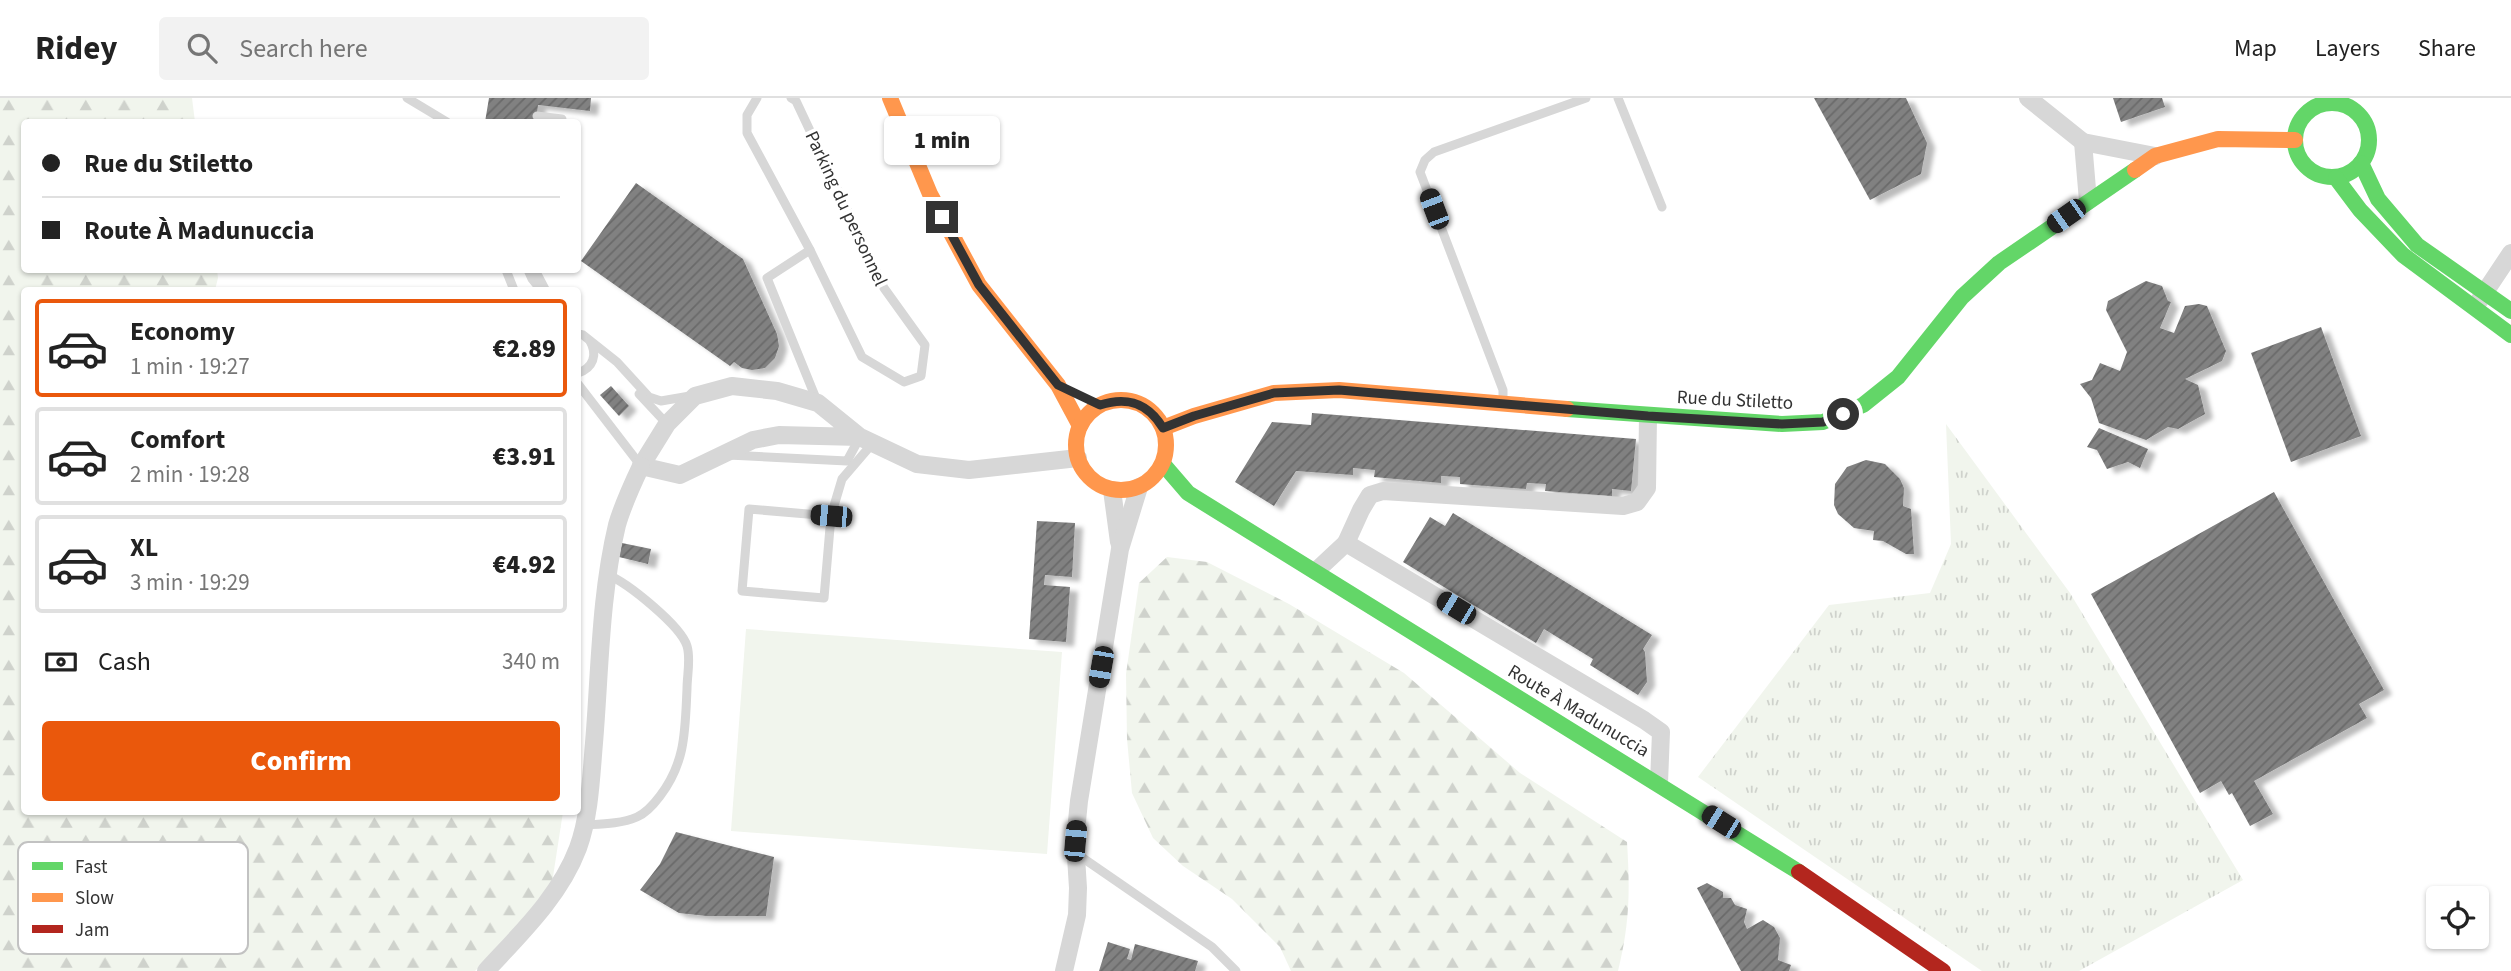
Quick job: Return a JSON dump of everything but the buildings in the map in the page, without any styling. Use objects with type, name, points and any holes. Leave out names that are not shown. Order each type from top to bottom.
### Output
[{"type":"main road","points":[[890,98],[930,194],[979,285],[1058,385],[1080,425]]},
{"type":"main road","points":[[2329,101],[2352,109],[2367,128],[2367,152],[2361,163],[2345,175],[2336,177],[2323,177],[2312,172],[2302,163],[2296,152],[2295,140],[2301,119],[2329,101]]},
{"type":"main road","name":"Rue du Stiletto","points":[[1163,428],[1194,416],[1274,393],[1339,390],[1648,416],[1782,424],[1823,422],[1863,405],[1898,377],[1962,297],[1999,263],[2155,156],[2218,139],[2295,140]]},
{"type":"main road","points":[[2361,163],[2378,199],[2417,245],[2511,311]]},
{"type":"main road","points":[[2336,177],[2360,209],[2403,255],[2511,335]]},
{"type":"main road","points":[[1058,385],[1100,405]]},
{"type":"main road","points":[[1114,400],[1129,400],[1144,405],[1155,415],[1163,428],[1166,440],[1163,464],[1143,485],[1125,491],[1112,490],[1090,478],[1077,458],[1080,425],[1088,414],[1100,405],[1114,400]]},
{"type":"main road","points":[[1163,464],[1188,493]]},
{"type":"main road","points":[[1143,485],[1188,493]]},
{"type":"main road","name":"Route À Madunuccia","points":[[1188,493],[1659,783],[1826,889],[1943,971]]},
{"type":"street","points":[[2028,98],[2083,142],[2155,156]]},
{"type":"street","points":[[2083,142],[2088,201]]},
{"type":"street","points":[[2473,309],[2511,253]]},
{"type":"street","points":[[486,971],[541,911],[572,861],[584,825],[590,789],[608,575],[618,525],[641,466],[667,424],[695,396],[732,386],[777,391],[818,403],[866,440],[917,464],[969,470],[1077,458]]},
{"type":"street","points":[[1316,571],[1346,543],[1370,495],[1383,491],[1623,506],[1637,502],[1647,488],[1648,416]]},
{"type":"street","points":[[641,466],[680,475],[753,440],[779,435],[866,440]]},
{"type":"street","points":[[1064,971],[1077,915],[1075,853],[1079,801],[1120,550],[1143,485]]},
{"type":"street","points":[[1112,490],[1120,550]]},
{"type":"street","points":[[1346,543],[1661,732],[1659,783]]},
{"type":"lane","points":[[407,98],[442,119]]},
{"type":"lane","name":"Parking du personnel","points":[[757,98],[747,115],[747,134],[810,250],[862,357],[904,382],[921,376],[925,345],[884,288],[796,101],[792,98]]},
{"type":"lane","points":[[1503,404],[1503,390],[1420,172],[1425,160],[1434,152],[1586,98]]},
{"type":"lane","points":[[1618,98],[1662,207]]},
{"type":"lane","points":[[537,116],[562,119]]},
{"type":"lane","points":[[810,250],[767,278],[818,403]]},
{"type":"lane","points":[[529,273],[541,287]]},
{"type":"lane","points":[[581,372],[593,362],[594,356],[584,337]]},
{"type":"lane","points":[[584,337],[617,362],[649,397],[662,401],[706,392]]},
{"type":"lane","points":[[584,337],[667,424]]},
{"type":"lane","points":[[581,388],[641,466]]},
{"type":"lane","points":[[831,516],[749,509],[742,591],[824,598],[831,516],[842,480],[866,440]]},
{"type":"lane","points":[[584,825],[638,817],[653,805],[672,781],[681,757],[686,716],[687,645],[681,635],[641,596],[621,580],[608,575]]},
{"type":"lane","points":[[1075,853],[1212,947],[1236,971]]},
{"type":"green space","points":[[0,98],[192,98],[195,119],[21,119],[21,273],[217,273],[218,278],[216,287],[21,287],[21,815],[563,815],[550,896],[475,971],[0,971]]},
{"type":"green space","points":[[1946,424],[2070,593],[2243,880],[2079,971],[1982,971],[1698,777],[1829,605],[1930,593],[1951,544]]},
{"type":"green space","points":[[1167,557],[1207,562],[1289,604],[1404,673],[1520,773],[1627,842],[1628,906],[1618,971],[1291,971],[1280,947],[1232,899],[1183,866],[1153,838],[1132,793],[1127,739],[1126,674],[1139,583]]},
{"type":"green space","points":[[746,629],[1062,652],[1047,854],[731,831]]},
{"type":"traffic: fast","points":[[2332,103],[2346,106],[2358,114],[2366,126],[2369,140],[2366,154],[2358,166],[2346,174],[2332,177],[2318,174],[2306,166],[2298,154],[2295,140],[2298,126],[2306,114],[2318,106],[2332,103]]},
{"type":"traffic: fast","points":[[2361,163],[2378,199],[2417,245],[2511,311]]},
{"type":"traffic: fast","points":[[1567,409],[1782,424],[1823,422],[1863,405],[1898,377],[1962,297],[1999,263],[2135,170]]},
{"type":"traffic: fast","points":[[2336,178],[2360,210],[2403,255],[2511,335]]},
{"type":"traffic: fast","points":[[1163,464],[1188,493],[1799,872]]},
{"type":"traffic: slow","points":[[890,98],[930,194],[979,285],[1058,385],[1080,426]]},
{"type":"traffic: slow","points":[[2135,170],[2155,156],[2218,139],[2295,140]]},
{"type":"traffic: slow","points":[[1163,428],[1194,416],[1274,393],[1339,390],[1567,409]]},
{"type":"traffic: slow","points":[[1121,400],[1138,403],[1153,413],[1163,428],[1166,445],[1163,462],[1153,477],[1138,487],[1121,490],[1104,487],[1089,477],[1079,462],[1076,445],[1079,428],[1089,413],[1104,403],[1121,400]]},
{"type":"traffic: jam","points":[[1799,872],[1943,971]]},
{"type":"route","points":[[942,217],[979,285],[1058,385],[1100,405],[1114,400],[1129,400],[1144,405],[1155,415],[1163,428],[1194,416],[1274,393],[1339,390],[1648,416],[1782,424],[1823,422],[1843,414]]}]
